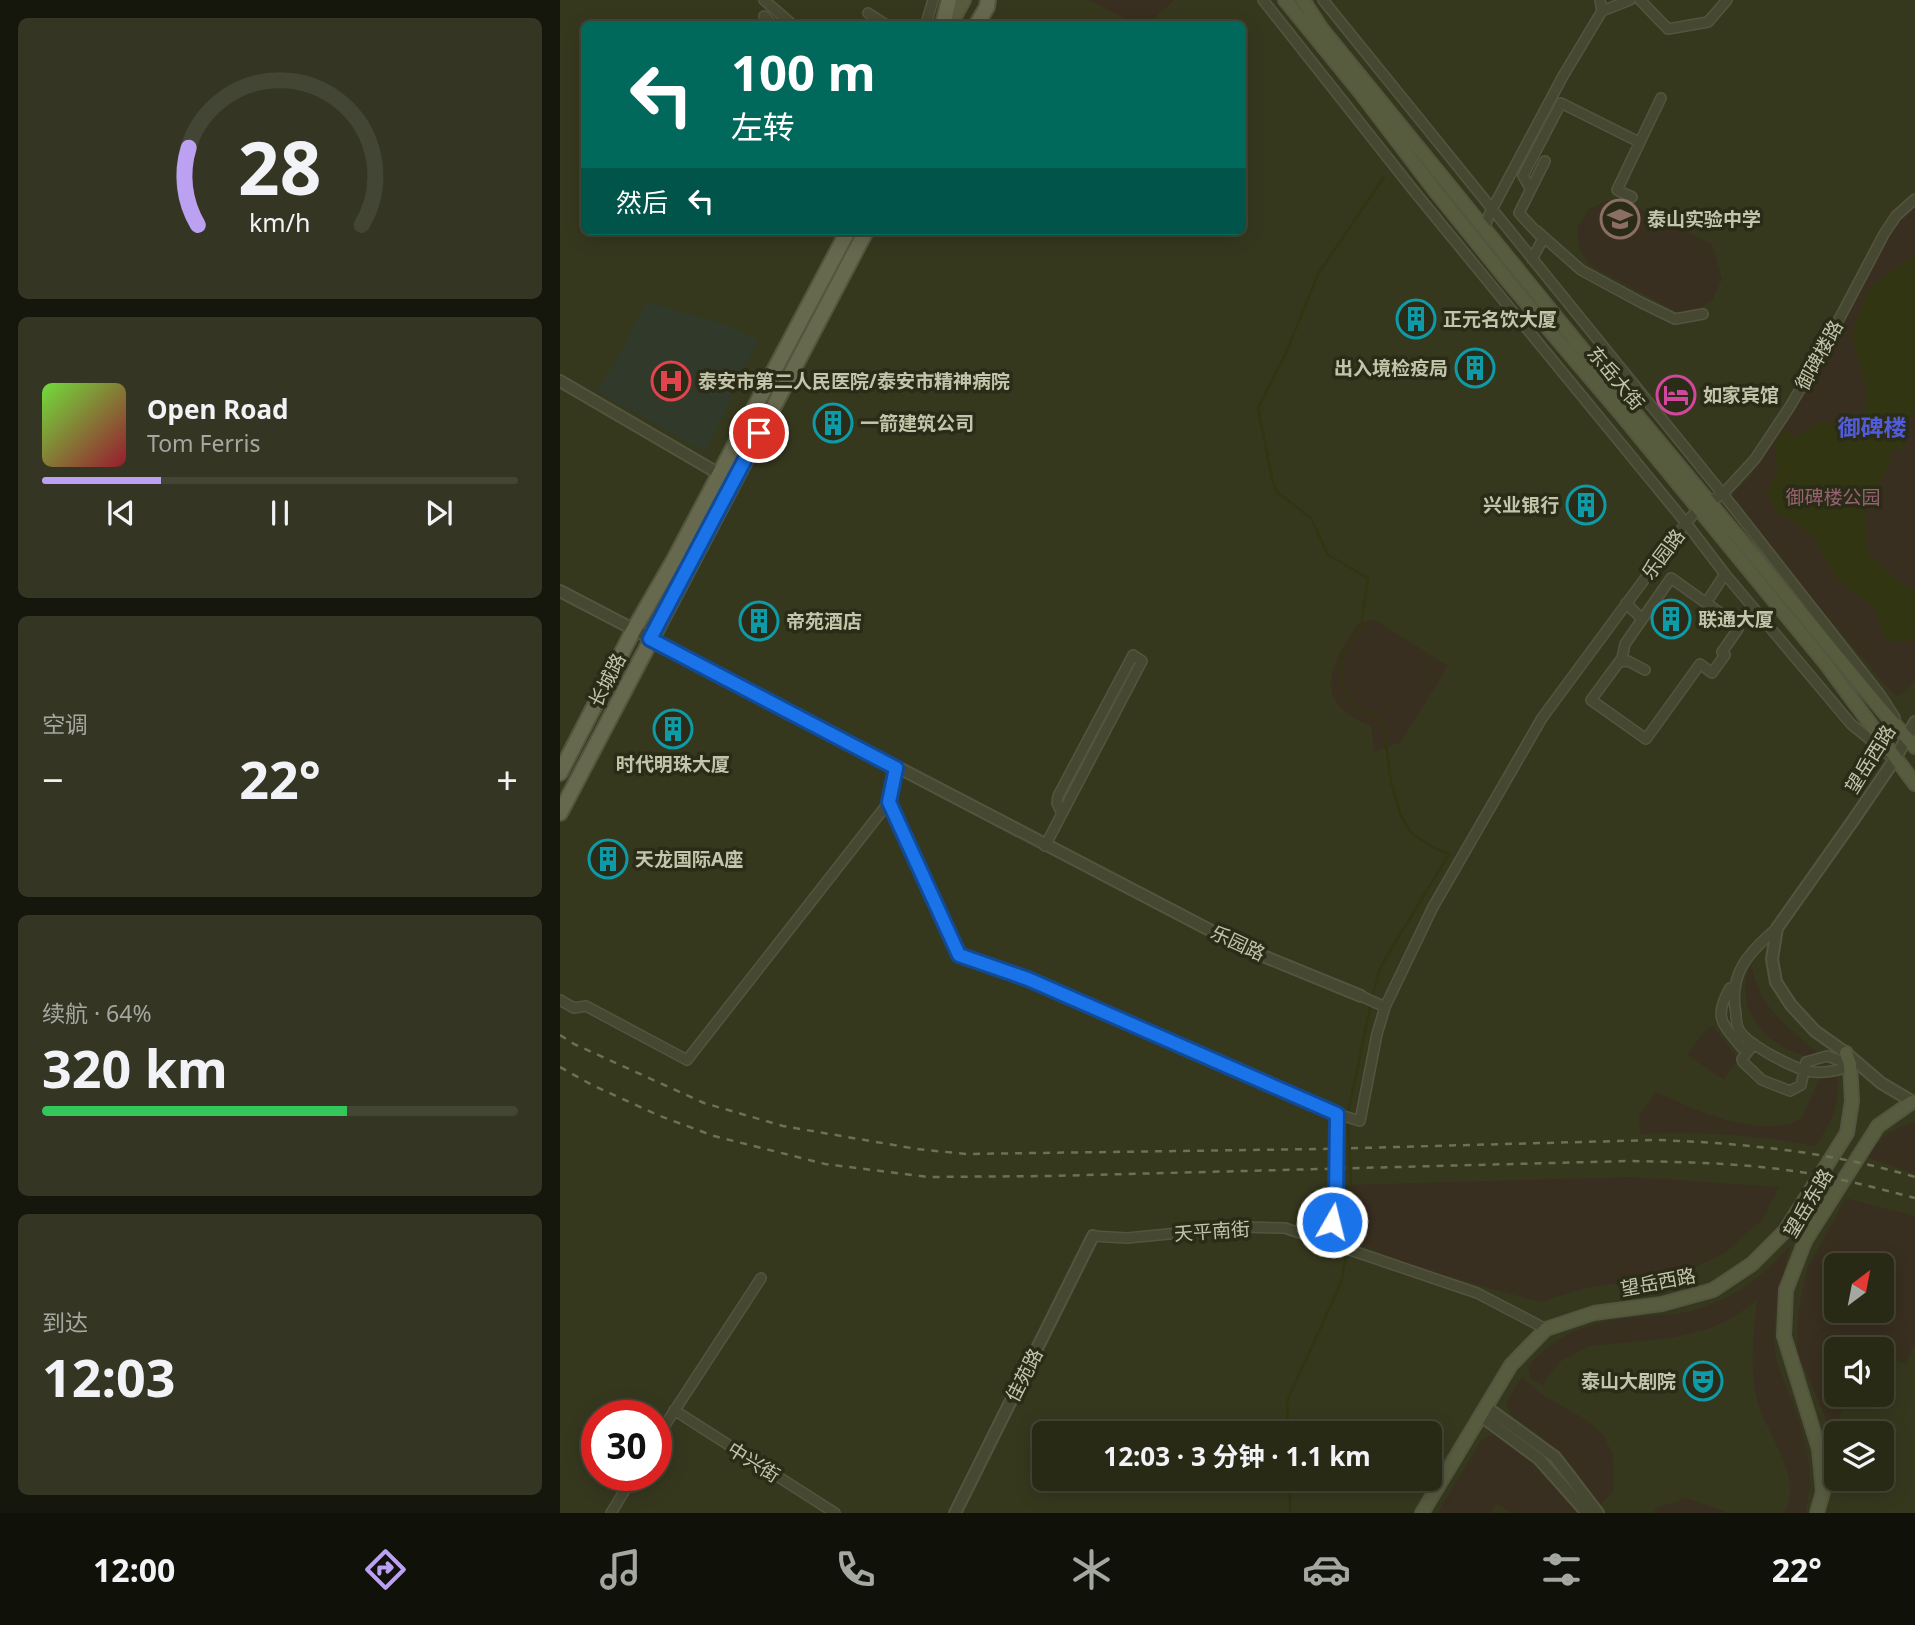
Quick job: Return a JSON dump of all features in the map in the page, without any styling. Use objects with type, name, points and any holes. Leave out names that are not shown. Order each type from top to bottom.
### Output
[{"type":"main road","points":[[944,21],[949,0]]},
{"type":"main road","points":[[953,21],[964,0]]},
{"type":"main road","name":"东岳大街","points":[[1285,0],[1496,266],[1826,664],[1912,780]]},
{"type":"main road","name":"东岳大街","points":[[1303,0],[1321,28],[1484,230],[1915,747]]},
{"type":"main road","points":[[979,21],[989,2]]},
{"type":"main road","name":"长城路","points":[[560,773],[633,631],[846,235]]},
{"type":"main road","name":"长城路","points":[[560,813],[864,235]]},
{"type":"main road","name":"望岳西路","points":[[1422,1513],[1511,1365],[1546,1329],[1594,1313],[1662,1304],[1713,1290],[1752,1264],[1785,1231],[1847,1133],[1852,1101],[1853,1062]]},
{"type":"main road","name":"望岳东路","points":[[1817,1513],[1823,1492],[1819,1450],[1783,1336],[1786,1290],[1805,1241],[1878,1126],[1913,1103]]},
{"type":"main road","points":[[1785,1231],[1805,1241]]},
{"type":"street","points":[[764,0],[788,21]]},
{"type":"street","points":[[927,21],[933,0]]},
{"type":"street","points":[[1263,0],[1414,191],[1725,574],[1851,724],[1895,759]]},
{"type":"street","points":[[1323,0],[1722,495],[1881,696],[1906,736]]},
{"type":"street","points":[[1600,0],[1602,11]]},
{"type":"street","points":[[1484,230],[1563,76],[1602,11],[1630,0]]},
{"type":"street","points":[[1640,0],[1668,29],[1708,22],[1727,0]]},
{"type":"street","points":[[868,13],[880,21]]},
{"type":"street","points":[[764,16],[769,21]]},
{"type":"street","points":[[1632,197],[1617,190],[1661,98]]},
{"type":"street","points":[[1530,188],[1523,176],[1561,103],[1639,142]]},
{"type":"street","points":[[1545,161],[1519,213],[1525,222],[1581,270],[1675,319],[1703,314]]},
{"type":"street","name":"御碑楼路","points":[[1709,500],[1722,495],[1755,459],[1789,408],[1884,234],[1896,216],[1915,199]]},
{"type":"street","points":[[1532,259],[1540,235]]},
{"type":"street","points":[[560,381],[733,482]]},
{"type":"street","name":"乐园路","points":[[560,591],[1246,949],[1382,1005],[1433,907],[1542,718],[1686,523],[1709,500]]},
{"type":"street","points":[[1706,603],[1725,574]]},
{"type":"street","points":[[1671,578],[1737,625],[1738,629],[1712,673],[1700,664],[1646,738],[1591,699],[1622,658],[1625,644],[1642,619],[1671,578]]},
{"type":"street","points":[[1626,603],[1642,619]]},
{"type":"street","points":[[1045,846],[1142,661],[1133,655],[1058,796],[1057,803],[1061,812]]},
{"type":"street","points":[[1619,662],[1628,661],[1645,670]]},
{"type":"street","name":"望岳西路","points":[[1913,1103],[1853,1062],[1815,1031],[1791,1005],[1776,982],[1772,959],[1777,928],[1895,759],[1915,722]]},
{"type":"street","points":[[560,1000],[574,1008],[586,1006],[687,1060],[889,802],[896,768]]},
{"type":"street","points":[[889,802],[959,955],[1028,979],[1355,1120],[1360,1121],[1382,1005]]},
{"type":"street","points":[[1777,928],[1757,945],[1742,965],[1732,995],[1738,1030],[1774,1057],[1804,1069],[1853,1062]]},
{"type":"street","points":[[1740,971],[1720,1005],[1722,1023],[1742,1048],[1754,1044]]},
{"type":"street","points":[[1754,1044],[1742,1059],[1762,1080],[1790,1091],[1801,1085],[1804,1069]]},
{"type":"street","points":[[1328,1243],[1336,1200],[1340,1115]]},
{"type":"street","name":"天平南街","points":[[1093,1236],[1127,1238],[1241,1227],[1285,1228],[1477,1293],[1546,1329]]},
{"type":"street","name":"佳苑路","points":[[955,1513],[1093,1236]]},
{"type":"street","points":[[672,1413],[761,1278]]},
{"type":"street","name":"中兴街","points":[[674,1410],[835,1513]]},
{"type":"street","points":[[1484,1412],[1539,1460],[1587,1513]]},
{"type":"street","points":[[1484,1412],[1555,1457],[1598,1513]]},
{"type":"street","points":[[611,1513],[624,1491]]},
{"type":"shaded area","points":[[1915,254],[1915,409],[1906,425],[1906,450],[1889,449],[1891,461],[1865,512],[1868,554],[1901,583],[1915,590],[1915,635],[1910,642],[1887,642],[1875,609],[1836,578],[1813,536],[1792,520],[1777,514],[1767,493],[1778,469],[1774,444],[1786,429],[1796,438],[1821,422],[1861,423],[1868,397],[1852,335],[1869,288]]},
{"type":"shaded area","name":"泰安市第二人民医院/泰安市精神病院","points":[[647,302],[727,325],[758,340],[705,452],[597,391]]},
{"type":"green space","points":[[1088,0],[1174,0],[1151,21],[1130,21]]},
{"type":"green space","points":[[1606,201],[1626,202],[1712,244],[1722,279],[1713,299],[1696,311],[1677,312],[1591,266],[1579,249],[1577,228],[1589,209]]},
{"type":"green space","name":"御碑楼公园","points":[[1915,204],[1915,679],[1906,691],[1897,696],[1730,501],[1733,493],[1749,478],[1808,381],[1883,239],[1904,211]]},
{"type":"green space","points":[[1375,620],[1448,666],[1401,742],[1374,752],[1371,726],[1339,705],[1331,681],[1340,653],[1358,623]]},
{"type":"green space","points":[[1752,967],[1756,982],[1769,1006],[1777,1017],[1820,1055],[1816,1058],[1785,1048],[1760,1029],[1752,1017],[1745,987],[1748,969]]},
{"type":"green space","points":[[1713,1026],[1738,1058],[1724,1080],[1687,1055],[1705,1031]]},
{"type":"green space","points":[[1836,1072],[1834,1112],[1815,1146],[1728,1135],[1640,1134],[1639,1116],[1656,1092],[1727,1120],[1766,1126],[1784,1125],[1801,1119],[1820,1077]]},
{"type":"green space","points":[[1915,1122],[1915,1174],[1866,1157],[1887,1135]]},
{"type":"green space","points":[[1632,1177],[1779,1187],[1763,1219],[1725,1253],[1674,1277],[1590,1287],[1539,1302],[1425,1270],[1333,1235],[1346,1185]]},
{"type":"green space","points":[[1846,1198],[1915,1216],[1915,1342],[1906,1364],[1894,1360],[1894,1337],[1824,1337],[1824,1407],[1843,1407],[1840,1419],[1835,1421],[1827,1421],[1797,1350],[1798,1312],[1807,1269]]},
{"type":"green space","points":[[1790,1246],[1777,1301],[1774,1328],[1777,1362],[1800,1422],[1807,1452],[1810,1483],[1805,1513],[1784,1513],[1789,1501],[1788,1476],[1757,1398],[1753,1356],[1757,1300],[1733,1318],[1708,1329],[1672,1338],[1589,1346],[1561,1361],[1548,1376],[1544,1386],[1531,1379],[1528,1366],[1567,1335],[1595,1324],[1682,1313],[1704,1307],[1732,1295],[1756,1279]]},
{"type":"green space","points":[[1522,1377],[1540,1393],[1588,1421],[1604,1436],[1613,1455],[1614,1491],[1599,1506],[1573,1467],[1538,1434],[1511,1415],[1506,1402]]},
{"type":"green space","points":[[1497,1435],[1536,1462],[1580,1513],[1511,1513],[1496,1504],[1491,1513],[1438,1513],[1480,1442],[1488,1436]]},
{"type":"green space","points":[[1686,1498],[1726,1513],[1654,1513],[1656,1508]]},
{"type":"waterway","points":[[1372,997],[1381,966],[1449,854],[1412,834],[1401,816],[1391,782],[1384,728],[1376,716],[1354,708],[1344,690],[1340,671],[1343,655],[1361,627],[1368,578],[1328,555],[1311,518],[1278,493],[1273,483],[1258,408],[1286,353],[1318,274],[1384,177]]},
{"type":"waterway","points":[[1348,1113],[1371,1003]]},
{"type":"waterway","points":[[1348,1120],[1353,1222],[1348,1246]]},
{"type":"waterway","points":[[1288,1421],[1287,1401],[1341,1283],[1347,1252]]},
{"type":"waterway","points":[[1290,1491],[1290,1513]]},
{"type":"railway","points":[[560,1035],[574,1044],[704,1103],[783,1126],[917,1149],[966,1154],[1321,1149],[1656,1140],[1787,1150],[1851,1161],[1915,1177]]},
{"type":"railway","points":[[560,1067],[660,1116],[714,1136],[825,1164],[928,1177],[1650,1161],[1715,1163],[1815,1174],[1915,1198]]},
{"type":"place","name":"泰山实验中学","points":[[1620,219]]},
{"type":"place","name":"正元名饮大厦","points":[[1416,319]]},
{"type":"place","name":"出入境检疫局","points":[[1475,368]]},
{"type":"place","name":"泰安市第二人民医院/泰安市精神病院","points":[[671,381]]},
{"type":"place","name":"如家宾馆","points":[[1676,395]]},
{"type":"place","name":"一箭建筑公司","points":[[833,423]]},
{"type":"place","name":"兴业银行","points":[[1586,505]]},
{"type":"place","name":"联通大厦","points":[[1671,619]]},
{"type":"place","name":"帝苑酒店","points":[[759,621]]},
{"type":"place","name":"时代明珠大厦","points":[[673,729]]},
{"type":"place","name":"天龙国际A座","points":[[608,859]]},
{"type":"place","name":"泰山大剧院","points":[[1703,1381]]},
{"type":"district","name":"御碑楼","points":[[1872,427]]},
{"type":"route","points":[[759,433],[650,639],[896,768],[889,802],[959,955],[1028,979],[1337,1114],[1336,1200],[1332,1222]]}]
